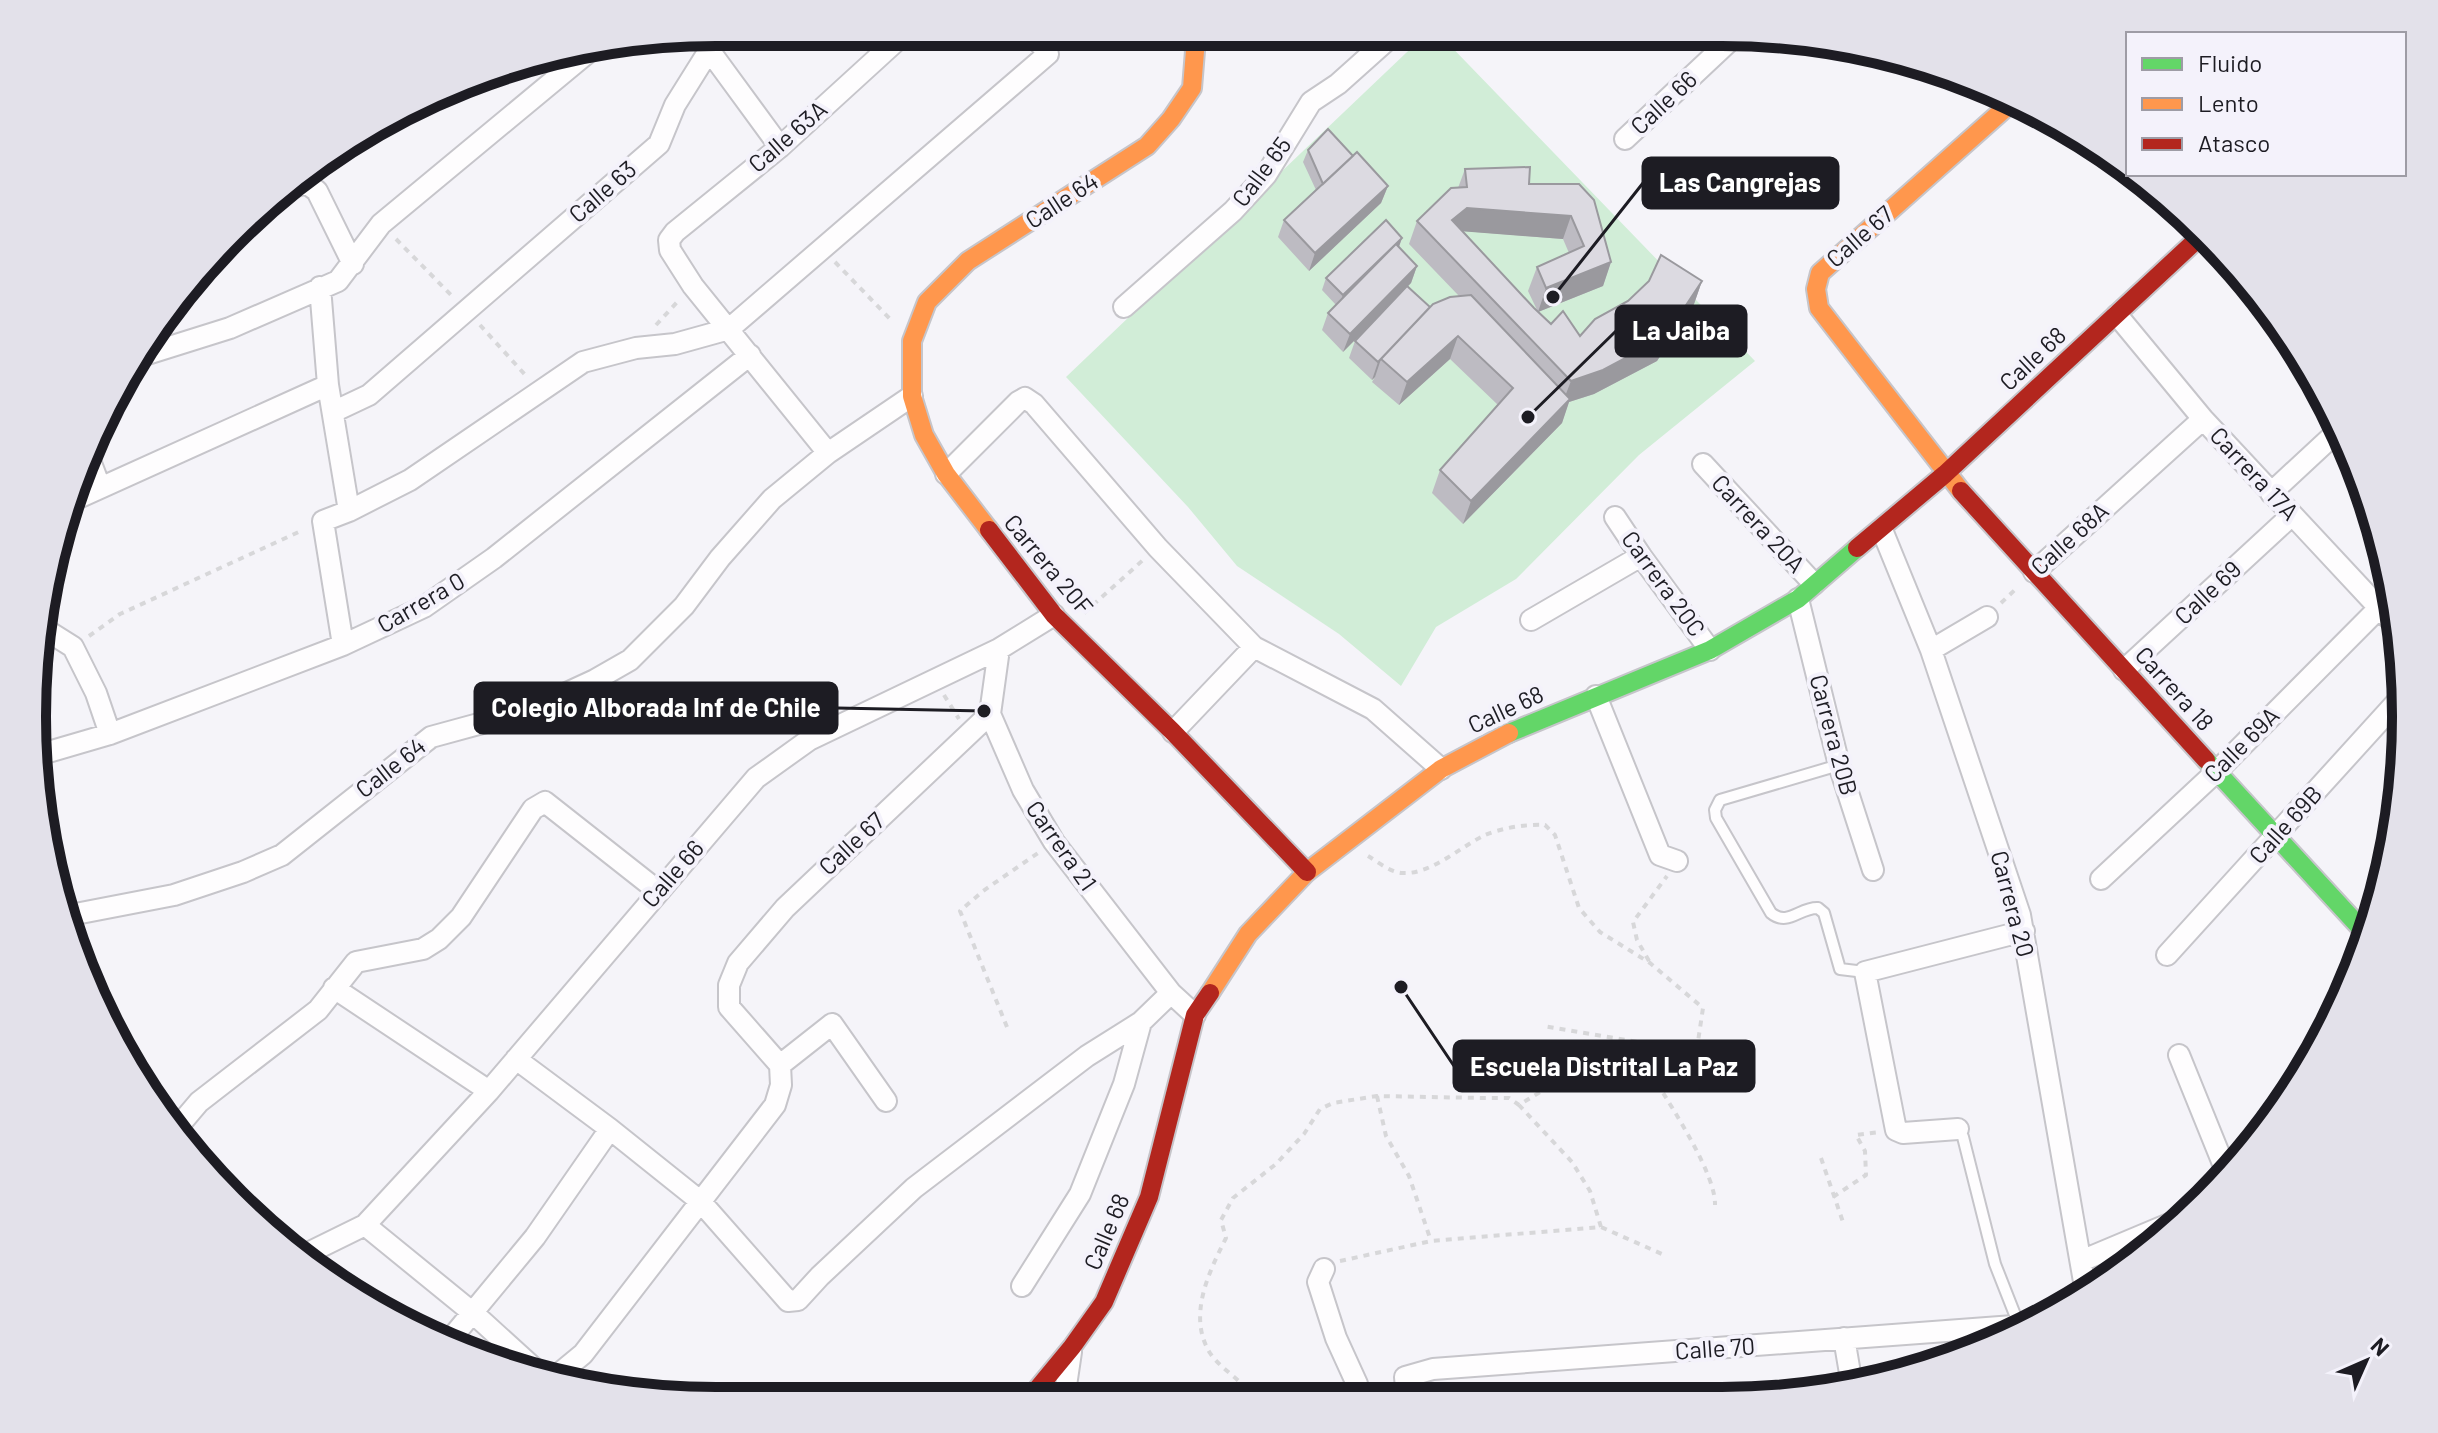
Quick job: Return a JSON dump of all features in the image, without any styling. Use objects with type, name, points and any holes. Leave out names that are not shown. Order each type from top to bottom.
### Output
[{"type":"street","name":"Calle 63","points":[[333,412],[369,395],[659,144],[702,46]]},
{"type":"street","points":[[707,46],[780,147]]},
{"type":"street","name":"Calle 63A","points":[[693,286],[670,250],[669,240],[675,232],[780,147],[891,46]]},
{"type":"street","points":[[343,645],[323,521],[410,480],[583,362],[636,348],[675,344],[729,329],[1048,54],[1042,46]]},
{"type":"street","name":"Calle 64","points":[[912,341],[927,302],[968,261],[1147,146],[1171,119],[1192,88],[1193,46]]},
{"type":"street","name":"Calle 65","points":[[1124,307],[1233,211],[1266,175],[1311,102],[1338,84],[1380,46]]},
{"type":"street","name":"Calle 66","points":[[1625,139],[1724,46]]},
{"type":"street","points":[[154,352],[230,328],[338,281],[381,224],[578,61]]},
{"type":"street","name":"Calle 67","points":[[1945,474],[1819,308],[1816,289],[1820,273],[2005,109]]},
{"type":"street","points":[[308,185],[317,191],[353,264]]},
{"type":"street","name":"Calle 68","points":[[1039,1387],[1104,1302],[1149,1197],[1195,1015],[1248,934],[1307,872],[1441,769],[1499,737],[1710,650],[1798,599],[1945,474],[2195,241]]},
{"type":"street","points":[[693,286],[828,453]]},
{"type":"street","points":[[320,287],[328,385],[349,511]]},
{"type":"street","name":"Carrera 17A","points":[[2117,315],[2203,419],[2383,613]]},
{"type":"street","name":"Carrera 20F","points":[[912,341],[912,396],[924,435],[946,474],[1060,621],[1173,732],[1307,872]]},
{"type":"street","name":"Carrera 0","points":[[47,752],[110,734],[343,645],[424,607],[494,558],[750,355]]},
{"type":"street","points":[[84,495],[328,385]]},
{"type":"street","name":"Calle 64","points":[[76,914],[174,895],[282,855],[431,737],[530,710],[630,660],[684,606],[720,558],[772,499],[828,453],[912,396]]},
{"type":"street","points":[[946,474],[1025,398],[1034,404],[1158,548],[1254,647],[1373,709],[1441,769]]},
{"type":"street","name":"Calle 68A","points":[[2034,572],[2203,419]]},
{"type":"street","points":[[2271,493],[2331,437]]},
{"type":"street","name":"Carrera 20A","points":[[1703,464],[1814,584]]},
{"type":"street","points":[[93,470],[100,487]]},
{"type":"street","name":"Carrera 18","points":[[1945,474],[2358,925]]},
{"type":"street","name":"Calle 69","points":[[2124,670],[2292,515]]},
{"type":"street","name":"Carrera 20C","points":[[1615,517],[1710,650]]},
{"type":"street","name":"Carrera 20","points":[[1882,530],[1931,650],[2024,931],[2084,1280]]},
{"type":"street","points":[[1531,620],[1641,556]]},
{"type":"street","name":"Carrera 20B","points":[[1798,599],[1839,765],[1873,870]]},
{"type":"street","name":"Calle 69A","points":[[2101,879],[2217,771],[2379,608]]},
{"type":"street","points":[[1931,650],[1987,617]]},
{"type":"street","name":"Calle 66","points":[[365,1225],[489,1091],[756,778],[809,740],[1060,621]]},
{"type":"street","points":[[51,633],[73,647],[96,693],[110,734]]},
{"type":"street","points":[[1173,732],[1254,647]]},
{"type":"street","points":[[990,714],[999,649]]},
{"type":"street","points":[[1596,696],[1660,855],[1677,861]]},
{"type":"street","name":"Calle 69B","points":[[2167,955],[2392,708]]},
{"type":"street","name":"Calle 67","points":[[780,1065],[729,1007],[729,985],[738,963],[785,908],[990,714]]},
{"type":"street","name":"Carrera 21","points":[[990,714],[1023,790],[1054,842],[1171,993],[1195,1015]]},
{"type":"street","points":[[182,1121],[199,1102],[318,1010],[356,962],[423,949],[439,939],[461,917],[533,809],[545,802],[658,891]]},
{"type":"street","points":[[1958,1129],[1903,1133],[1896,1130],[1865,972],[2024,931]]},
{"type":"street","points":[[334,988],[489,1091]]},
{"type":"street","points":[[516,1059],[700,1201],[788,1301],[798,1300],[914,1188],[1087,1056],[1141,1022],[1171,993]]},
{"type":"street","points":[[1022,1286],[1080,1194],[1124,1084],[1141,1022]]},
{"type":"street","points":[[563,1369],[583,1354],[775,1105],[781,1085],[780,1065],[832,1024],[886,1101]]},
{"type":"street","points":[[2179,1055],[2223,1163]]},
{"type":"street","points":[[455,1334],[535,1237],[610,1129]]},
{"type":"street","points":[[312,1251],[365,1225],[473,1313],[522,1357]]},
{"type":"street","points":[[2081,1261],[2154,1229]]},
{"type":"street","points":[[1324,1269],[1318,1282],[1336,1338],[1358,1387]]},
{"type":"street","name":"Calle 70","points":[[1406,1387],[1405,1377],[1433,1369],[1998,1327]]},
{"type":"street","points":[[1844,1338],[1850,1374]]},
{"type":"street","points":[[1066,1387],[1072,1347]]},
{"type":"lane","points":[[1839,765],[1720,800],[1715,810],[1716,818],[1771,913],[1778,919],[1785,919],[1811,907],[1818,908],[1824,913],[1840,969],[1865,972]]},
{"type":"lane","points":[[1958,1129],[1963,1137],[1995,1264],[2019,1317]]},
{"type":"path","points":[[381,224],[540,391]]},
{"type":"path","points":[[823,249],[912,341]]},
{"type":"path","points":[[636,348],[693,286]]},
{"type":"path","points":[[73,647],[120,614],[323,521]]},
{"type":"path","points":[[1060,621],[1158,548]]},
{"type":"path","name":"Calle 68A","points":[[1987,617],[2034,572]]},
{"type":"path","points":[[935,680],[969,735]]},
{"type":"path","points":[[1346,841],[1385,867],[1402,873],[1423,870],[1485,835],[1545,825],[1555,835],[1579,908],[1600,932],[1650,963],[1703,1008],[1696,1055],[1543,1026]]},
{"type":"path","points":[[1007,1027],[960,911],[1054,842]]},
{"type":"path","points":[[1650,963],[1637,940],[1633,922],[1677,861]]},
{"type":"path","points":[[1656,1045],[1657,1083],[1691,1141],[1715,1194],[1715,1205]]},
{"type":"path","points":[[1519,1105],[1545,1089],[1657,1083]]},
{"type":"path","points":[[1377,1096],[1386,1136],[1409,1176],[1431,1241]]},
{"type":"path","points":[[1246,1387],[1210,1353],[1200,1324],[1205,1280],[1226,1238],[1221,1220],[1233,1198],[1276,1164],[1304,1134],[1320,1109],[1333,1103],[1377,1096],[1509,1098],[1572,1162],[1590,1191],[1601,1227]]},
{"type":"path","points":[[1833,1197],[1866,1175],[1865,1151],[1856,1135],[1896,1130]]},
{"type":"path","points":[[1821,1158],[1844,1225]]},
{"type":"path","points":[[1324,1269],[1333,1263],[1431,1241],[1601,1227],[1662,1254]]},
{"type":"green space","points":[[1413,46],[1451,46],[1755,361],[1639,455],[1516,579],[1436,627],[1401,686],[1339,634],[1237,566],[1188,507],[1066,377]]},
{"type":"building","points":[[1328,129],[1353,156],[1323,184],[1308,150]]},
{"type":"building","points":[[1357,152],[1388,186],[1315,253],[1284,220]]},
{"type":"building","points":[[1530,167],[1529,184],[1579,184],[1594,200],[1611,262],[1546,288],[1537,267],[1584,246],[1571,216],[1467,208],[1452,220],[1551,324],[1563,311],[1580,336],[1595,319],[1628,301],[1649,281],[1661,255],[1702,281],[1665,337],[1603,370],[1571,381],[1417,221],[1451,188],[1467,187],[1465,169]]},
{"type":"building","points":[[1386,220],[1402,238],[1343,295],[1326,278]]},
{"type":"building","points":[[1396,244],[1417,266],[1350,334],[1328,313]]},
{"type":"building","points":[[1407,286],[1430,307],[1378,362],[1355,341]]},
{"type":"building","points":[[1471,295],[1570,399],[1471,501],[1440,470],[1513,388],[1458,336],[1407,382],[1381,359],[1433,304],[1450,297]]},
{"type":"traffic: fast","points":[[1509,733],[1710,650],[1798,599],[1857,548]]},
{"type":"traffic: fast","points":[[2206,760],[2358,925]]},
{"type":"traffic: slow","points":[[989,530],[946,474],[924,435],[912,396],[912,341],[927,302],[968,261],[1147,146],[1171,119],[1192,88],[1194,46]]},
{"type":"traffic: slow","points":[[1961,491],[1819,308],[1816,289],[1820,273],[2004,109]]},
{"type":"traffic: slow","points":[[1210,993],[1248,934],[1307,872],[1441,769],[1509,733]]},
{"type":"traffic: jam","points":[[1857,548],[1945,474],[2195,241]]},
{"type":"traffic: jam","points":[[1961,491],[2206,760]]},
{"type":"traffic: jam","points":[[989,530],[1054,615],[1173,732],[1307,872]]},
{"type":"traffic: jam","points":[[1039,1387],[1104,1302],[1149,1197],[1195,1015],[1210,993]]},
{"type":"place","name":"Las Cangrejas","points":[[1553,297]]},
{"type":"place","name":"La Jaiba","points":[[1528,417]]},
{"type":"place","name":"Colegio Alborada Inf de Chile","points":[[984,711]]},
{"type":"place","name":"Escuela Distrital La Paz","points":[[1401,987]]}]
